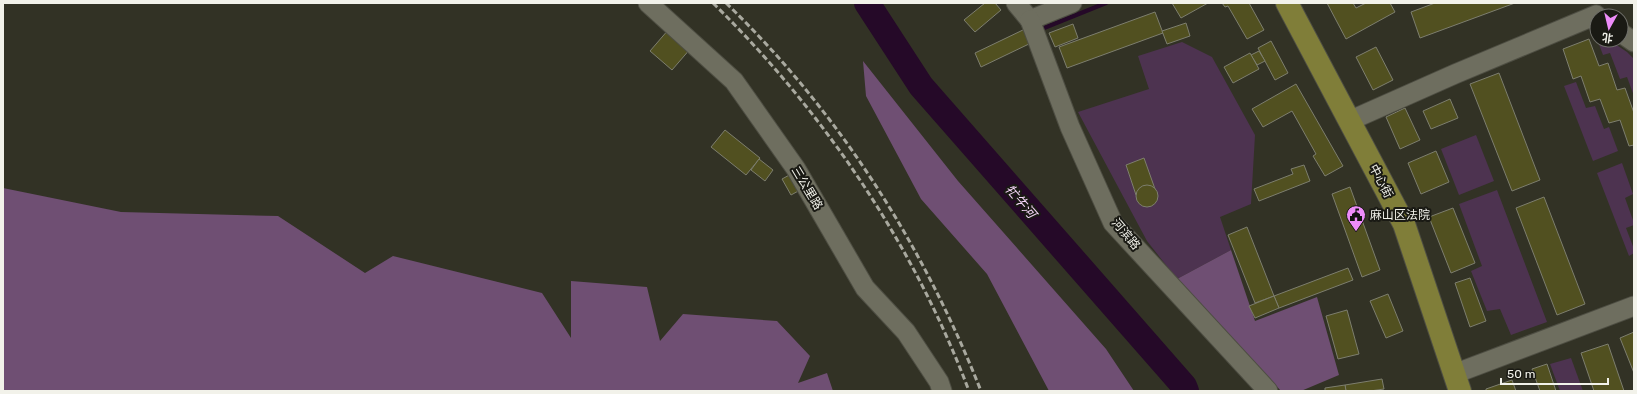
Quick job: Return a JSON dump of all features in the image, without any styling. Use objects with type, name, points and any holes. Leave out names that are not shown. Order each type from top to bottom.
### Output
[{"type":"main road","name":"中心街","points":[[1287,3],[1404,224],[1457,382]]},
{"type":"street","name":"三公里路","points":[[648,3],[734,81],[796,169],[865,288],[906,332],[940,382],[942,391]]},
{"type":"street","name":"河滨路","points":[[1016,3],[1030,20],[1070,126],[1113,223],[1268,391]]},
{"type":"street","points":[[1030,20],[1072,3]]},
{"type":"street","points":[[1349,121],[1462,71],[1589,18]]},
{"type":"street","points":[[1457,382],[1634,306]]},
{"type":"shaded area","points":[[1182,42],[1212,57],[1255,135],[1251,204],[1220,217],[1231,250],[1177,279],[1147,241],[1078,112],[1149,89],[1138,56]]},
{"type":"shaded area","points":[[1600,48],[1621,48],[1634,59],[1634,96],[1627,77],[1620,79],[1610,53],[1603,55]]},
{"type":"shaded area","points":[[863,61],[958,181],[1106,349],[1134,391],[1049,391],[987,274],[921,199],[866,96]]},
{"type":"shaded area","points":[[1576,82],[1586,108],[1595,106],[1604,129],[1609,127],[1618,151],[1593,161],[1564,86]]},
{"type":"shaded area","points":[[1476,135],[1494,181],[1459,195],[1441,149]]},
{"type":"shaded area","points":[[1622,163],[1633,194],[1625,198],[1634,223],[1634,225],[1626,228],[1634,249],[1634,253],[1629,256],[1597,173]]},
{"type":"shaded area","points":[[3,188],[121,212],[278,216],[365,273],[393,256],[542,293],[571,338],[571,281],[647,287],[660,341],[683,314],[777,321],[810,356],[798,383],[827,373],[833,391],[3,391]]},
{"type":"shaded area","points":[[1497,190],[1547,322],[1511,335],[1500,309],[1487,311],[1471,271],[1482,266],[1459,204]]},
{"type":"shaded area","points":[[1231,250],[1255,321],[1317,297],[1339,375],[1301,391],[1281,391],[1177,279]]},
{"type":"shaded area","points":[[1571,358],[1583,391],[1560,391],[1550,364]]},
{"type":"building","points":[[985,3],[995,3],[1001,10],[975,32],[964,20]]},
{"type":"building","points":[[1172,3],[1208,3],[1181,18]]},
{"type":"building","points":[[1222,3],[1249,3],[1264,30],[1247,39],[1228,6],[1225,7]]},
{"type":"building","points":[[1327,3],[1353,3],[1356,8],[1366,3],[1390,3],[1395,12],[1346,39]]},
{"type":"building","points":[[1435,3],[1515,3],[1420,38],[1411,12]]},
{"type":"building","points":[[1155,12],[1163,33],[1067,68],[1059,47]]},
{"type":"building","points":[[1186,23],[1190,36],[1167,44],[1162,31]]},
{"type":"building","points":[[1073,24],[1078,38],[1055,47],[1049,33]]},
{"type":"building","points":[[669,29],[691,48],[672,70],[650,51]]},
{"type":"building","points":[[1025,29],[1031,43],[981,67],[975,53]]},
{"type":"building","points":[[1589,39],[1589,48],[1592,48],[1599,66],[1608,63],[1617,90],[1625,88],[1634,113],[1634,145],[1629,146],[1620,120],[1609,123],[1600,99],[1590,102],[1581,76],[1573,79],[1563,49]]},
{"type":"building","points":[[1271,41],[1288,73],[1275,80],[1258,48]]},
{"type":"building","points":[[1376,47],[1393,80],[1373,90],[1356,57]]},
{"type":"building","points":[[1259,51],[1265,61],[1257,65],[1251,55]]},
{"type":"building","points":[[1250,53],[1259,69],[1233,83],[1224,67]]},
{"type":"building","points":[[1499,73],[1540,180],[1512,191],[1470,84]]},
{"type":"building","points":[[1296,84],[1343,166],[1325,176],[1313,156],[1316,154],[1292,111],[1263,127],[1252,109]]},
{"type":"building","points":[[1450,99],[1458,118],[1431,129],[1423,111]]},
{"type":"building","points":[[1405,108],[1420,140],[1400,149],[1386,117]]},
{"type":"building","points":[[725,130],[760,158],[746,175],[711,147]]},
{"type":"building","points":[[1436,151],[1449,182],[1421,194],[1408,163]]},
{"type":"building","points":[[1144,158],[1155,189],[1136,195],[1126,165]]},
{"type":"building","points":[[759,159],[773,170],[765,181],[751,170]]},
{"type":"building","points":[[1304,165],[1310,181],[1259,201],[1254,189],[1293,174],[1291,169]]},
{"type":"building","points":[[793,173],[802,189],[791,195],[782,179]]},
{"type":"building","points":[[1147,185],[1151,186],[1157,192],[1157,200],[1151,206],[1147,207],[1143,206],[1137,200],[1136,196],[1137,192],[1143,186]]},
{"type":"building","name":"麻山区法院","points":[[1350,187],[1380,270],[1362,277],[1332,194]]},
{"type":"building","points":[[1544,197],[1585,304],[1557,315],[1516,208]]},
{"type":"building","points":[[1453,208],[1475,263],[1451,273],[1429,217]]},
{"type":"building","points":[[1247,227],[1274,296],[1255,303],[1228,235]]},
{"type":"building","points":[[1348,268],[1353,280],[1279,308],[1274,296]]},
{"type":"building","points":[[1470,278],[1486,321],[1470,327],[1455,283]]},
{"type":"building","points":[[1388,294],[1403,331],[1386,338],[1370,301]]},
{"type":"building","points":[[1274,296],[1279,308],[1255,318],[1249,306]]},
{"type":"building","points":[[1347,310],[1359,354],[1338,359],[1326,316]]},
{"type":"building","points":[[1634,332],[1634,373],[1620,338]]},
{"type":"building","points":[[1608,344],[1624,391],[1594,391],[1581,353]]},
{"type":"building","points":[[1547,364],[1556,391],[1540,391],[1532,369]]},
{"type":"building","points":[[1382,379],[1384,389],[1370,391],[1346,391],[1345,385]]},
{"type":"building","points":[[1512,380],[1516,391],[1486,391],[1486,389]]},
{"type":"building","points":[[1345,385],[1346,391],[1325,391],[1325,388]]},
{"type":"waterway","name":"牤牛河","points":[[867,3],[921,86],[1184,386],[1186,391]]},
{"type":"waterway","points":[[1044,28],[1106,3]]},
{"type":"railway","points":[[713,3],[754,45],[792,89],[828,135],[862,183],[893,233],[921,284],[947,337],[969,391]]},
{"type":"railway","points":[[726,3],[767,45],[805,89],[841,135],[874,183],[905,233],[933,284],[981,391]]},
{"type":"place","name":"麻山区法院","points":[[1356,232]]}]
